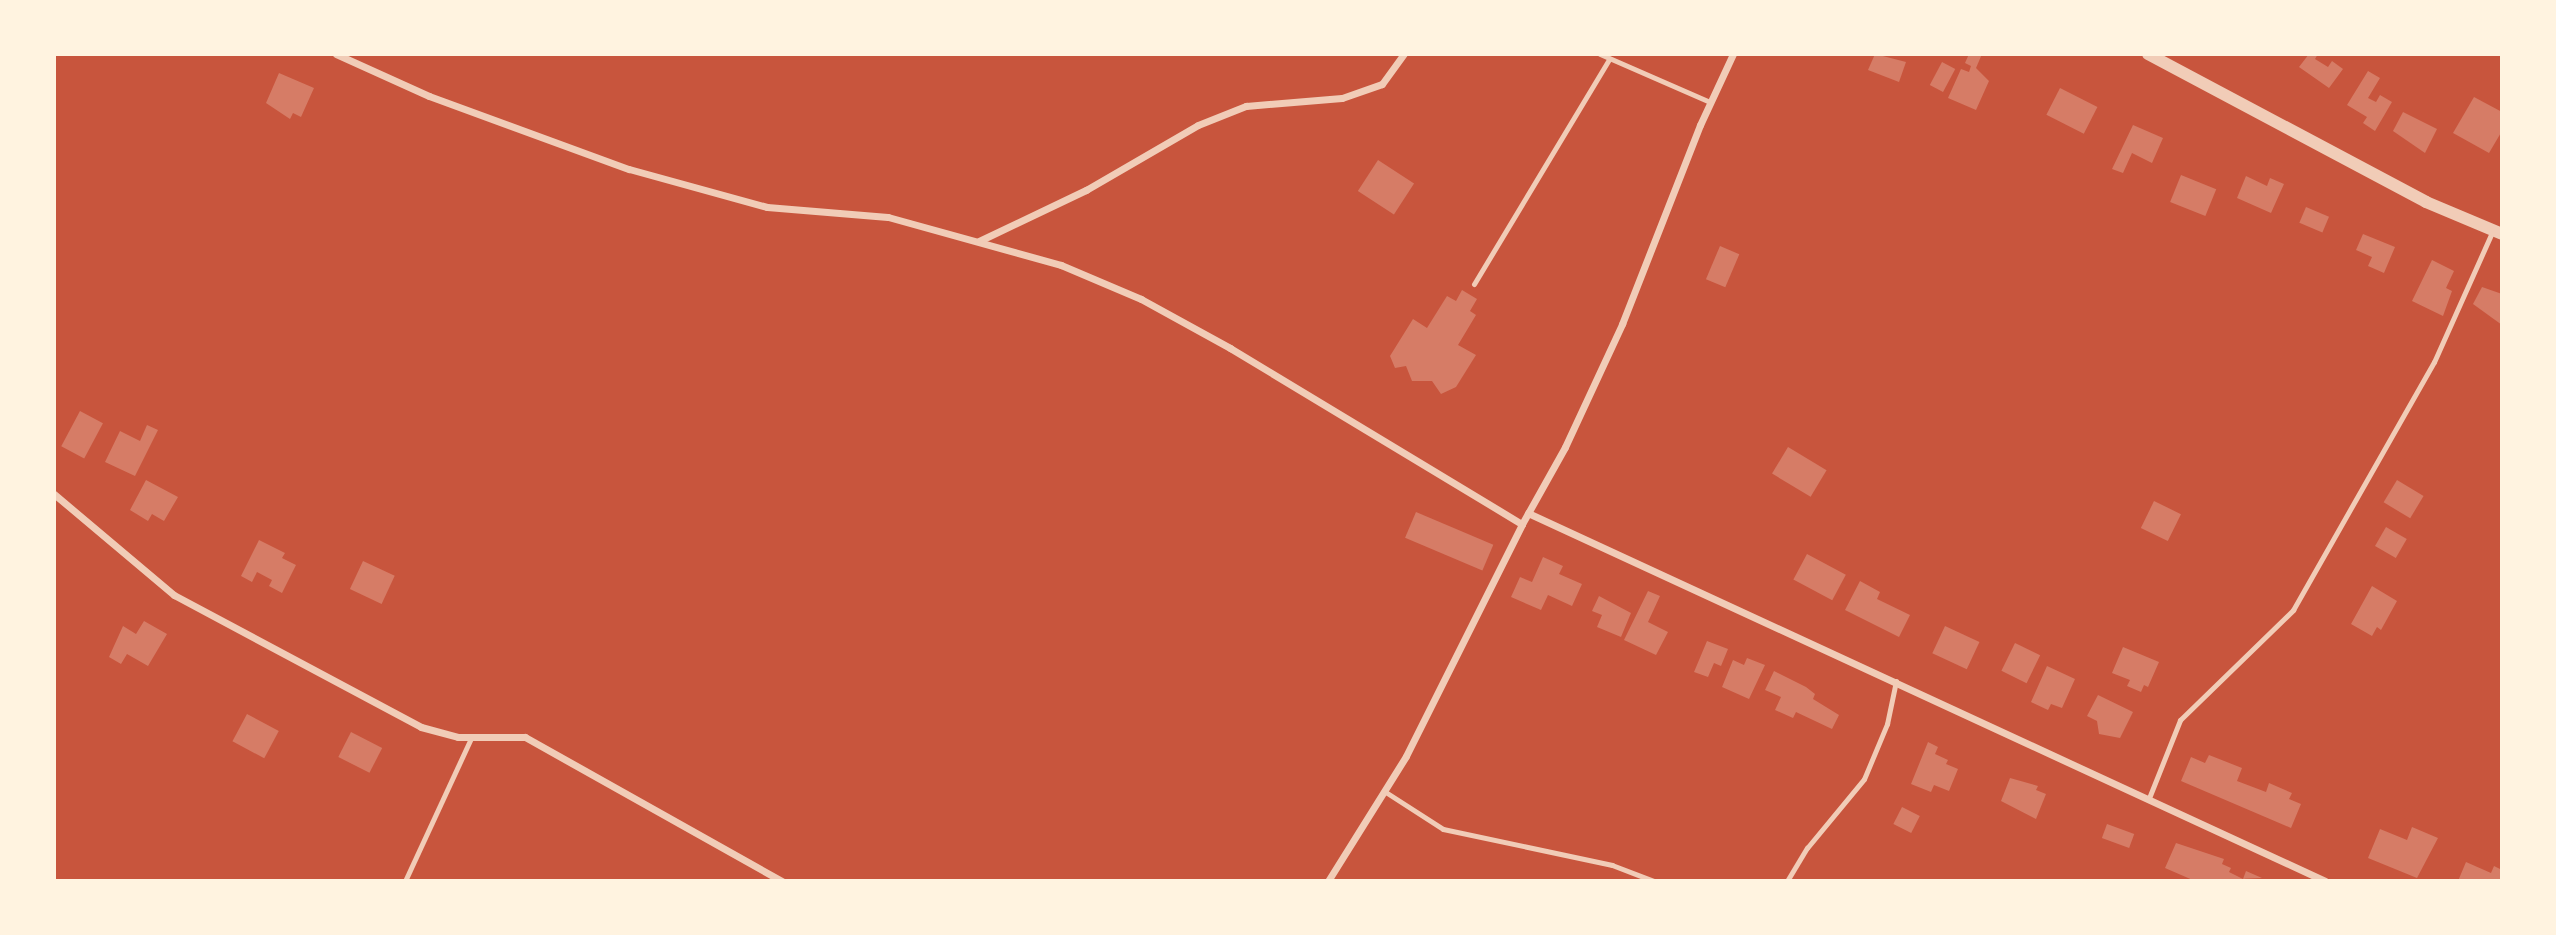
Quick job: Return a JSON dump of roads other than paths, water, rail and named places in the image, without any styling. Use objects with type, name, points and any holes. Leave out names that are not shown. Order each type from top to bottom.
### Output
[{"type":"street","points":[[336,54],[429,96],[629,169],[767,206],[888,217],[1061,265],[1141,299],[1522,524]]},
{"type":"street","points":[[978,242],[1086,190],[1198,125],[1246,106],[1342,98],[1382,84],[1404,54]]},
{"type":"street","points":[[1328,881],[1406,756],[1522,524],[1565,447],[1622,324],[1710,102],[1733,54]]},
{"type":"street","points":[[2148,54],[2426,202],[2497,232]]},
{"type":"street","points":[[54,495],[174,595],[421,727],[471,738],[525,737],[782,881]]},
{"type":"street","points":[[1528,513],[2325,881]]},
{"type":"lane","points":[[1600,54],[1710,102]]},
{"type":"lane","points":[[1474,284],[1609,59]]},
{"type":"lane","points":[[2149,798],[2180,720],[2293,610],[2434,362],[2497,232]]},
{"type":"lane","points":[[1787,881],[1807,848],[1864,779],[1887,724],[1896,681]]},
{"type":"lane","points":[[405,881],[471,738]]},
{"type":"lane","points":[[1384,791],[1443,829],[1612,865],[1654,881]]}]
